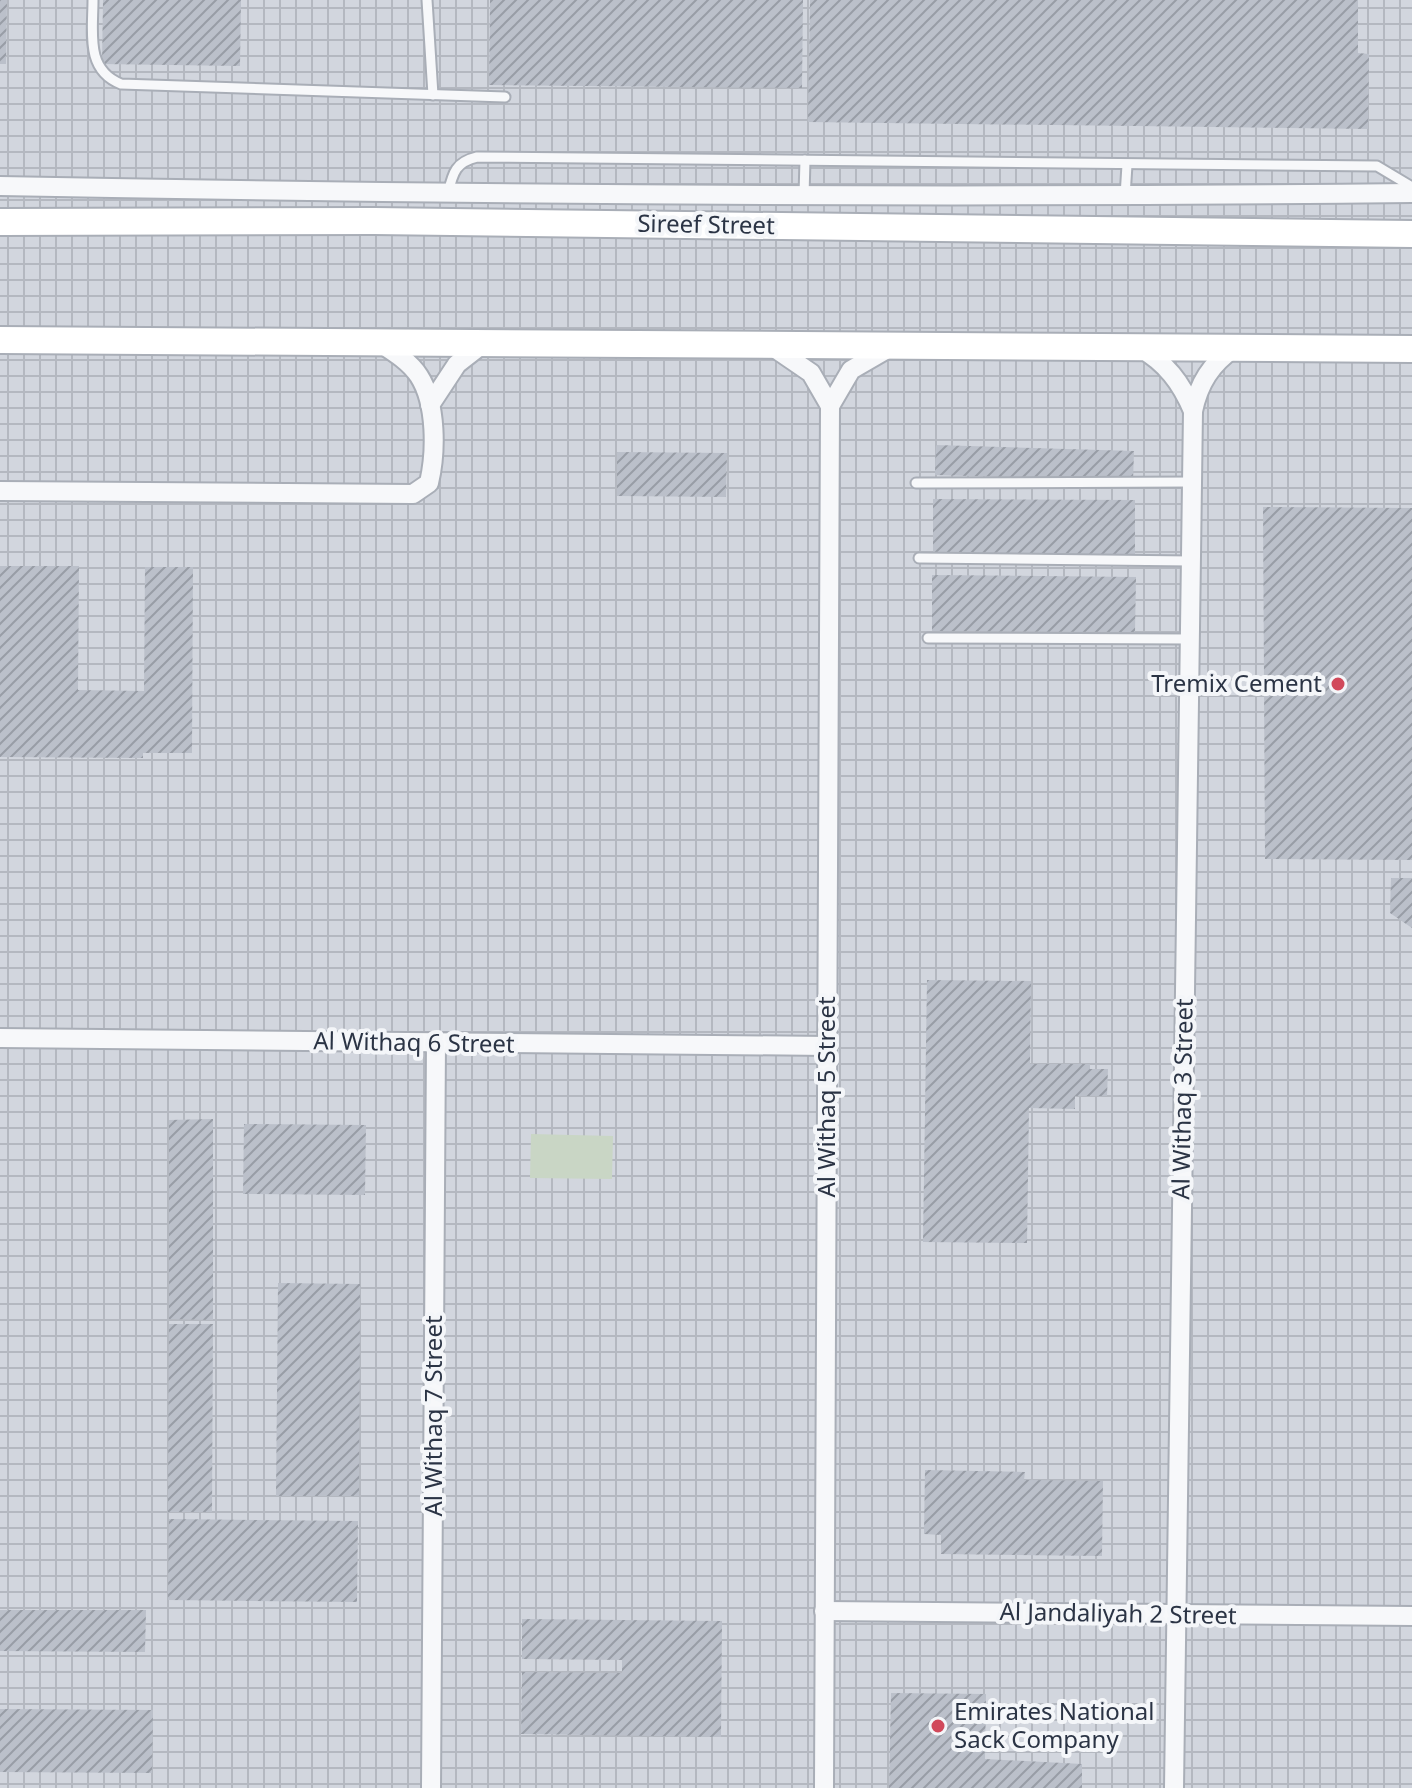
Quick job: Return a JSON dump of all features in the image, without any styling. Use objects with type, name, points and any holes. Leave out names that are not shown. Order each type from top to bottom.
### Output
[{"type":"street","points":[[0,186],[447,194],[1125,196],[1412,193]]},
{"type":"street","name":"Sireef Street","points":[[0,222],[374,221],[1412,234]]},
{"type":"street","points":[[0,340],[1412,349]]},
{"type":"street","points":[[0,491],[413,494],[429,483],[434,463],[430,405],[420,377],[401,357],[379,342]]},
{"type":"street","points":[[430,405],[457,364],[484,343]]},
{"type":"street","points":[[773,347],[811,373],[830,406]]},
{"type":"street","points":[[1138,347],[1153,355],[1177,380],[1193,411]]},
{"type":"street","name":"Al Withaq 5 Street","points":[[824,1788],[830,406],[851,370],[889,348]]},
{"type":"street","name":"Al Withaq 3 Street","points":[[1174,1788],[1193,411],[1202,381],[1211,368],[1234,348]]},
{"type":"street","name":"Al Withaq 6 Street","points":[[0,1038],[827,1046]]},
{"type":"street","name":"Al Withaq 7 Street","points":[[431,1788],[436,1043]]},
{"type":"street","name":"Al Jandaliyah 2 Street","points":[[824,1611],[1412,1616]]},
{"type":"lane","points":[[93,0],[94,57],[103,75],[121,84],[505,97]]},
{"type":"lane","points":[[427,0],[433,95]]},
{"type":"lane","points":[[447,194],[454,169],[463,160],[477,157],[1377,166],[1412,187]]},
{"type":"lane","points":[[804,195],[805,160]]},
{"type":"lane","points":[[1125,196],[1127,165]]},
{"type":"lane","points":[[916,483],[1192,482]]},
{"type":"lane","points":[[919,558],[1191,561]]},
{"type":"lane","points":[[928,638],[1190,639]]},
{"type":"shaded area","points":[[0,0],[1412,0],[1412,1788],[0,1788]]},
{"type":"green space","points":[[531,1134],[613,1136],[612,1179],[530,1178]]},
{"type":"building","points":[[0,0],[7,0],[6,64],[0,64]]},
{"type":"building","points":[[103,0],[241,0],[240,66],[102,64]]},
{"type":"building","points":[[490,0],[803,0],[802,88],[489,85]]},
{"type":"building","points":[[810,0],[1358,0],[1358,53],[1369,54],[1368,129],[808,122]]},
{"type":"building","points":[[936,445],[1134,451],[1133,481],[935,475]]},
{"type":"building","points":[[617,452],[727,453],[726,497],[617,496]]},
{"type":"building","points":[[933,499],[1135,500],[1135,556],[933,554]]},
{"type":"building","name":"Tremix Cement","points":[[1263,507],[1412,508],[1412,860],[1265,859]]},
{"type":"building","points":[[0,566],[79,566],[78,690],[144,691],[145,567],[193,567],[192,753],[143,753],[143,758],[0,757]]},
{"type":"building","points":[[932,575],[1136,577],[1135,632],[932,631]]},
{"type":"building","points":[[1391,878],[1412,878],[1412,928],[1390,913]]},
{"type":"building","points":[[927,980],[1031,981],[1030,1064],[1090,1064],[1090,1069],[1108,1069],[1107,1096],[1075,1096],[1075,1109],[1029,1108],[1027,1243],[923,1242]]},
{"type":"building","points":[[213,1119],[213,1320],[169,1319],[169,1120]]},
{"type":"building","points":[[244,1124],[366,1125],[365,1195],[243,1194]]},
{"type":"building","points":[[278,1283],[360,1284],[359,1496],[276,1496]]},
{"type":"building","points":[[169,1324],[213,1324],[212,1512],[168,1512]]},
{"type":"building","points":[[925,1470],[1025,1472],[1024,1480],[1103,1481],[1102,1556],[941,1554],[941,1535],[924,1534]]},
{"type":"building","points":[[169,1519],[358,1521],[357,1602],[168,1600]]},
{"type":"building","points":[[0,1610],[146,1610],[145,1652],[0,1651]]},
{"type":"building","points":[[522,1619],[722,1621],[721,1737],[521,1734],[522,1672],[622,1673],[622,1660],[522,1659]]},
{"type":"building","name":"Emirates National Sack Company","points":[[891,1693],[986,1694],[985,1759],[1082,1764],[1082,1788],[889,1788]]},
{"type":"building","points":[[0,1709],[153,1710],[152,1773],[0,1772]]},
{"type":"place","name":"Tremix Cement","points":[[1338,684]]},
{"type":"place","name":"Emirates National Sack Company","points":[[938,1726]]}]
